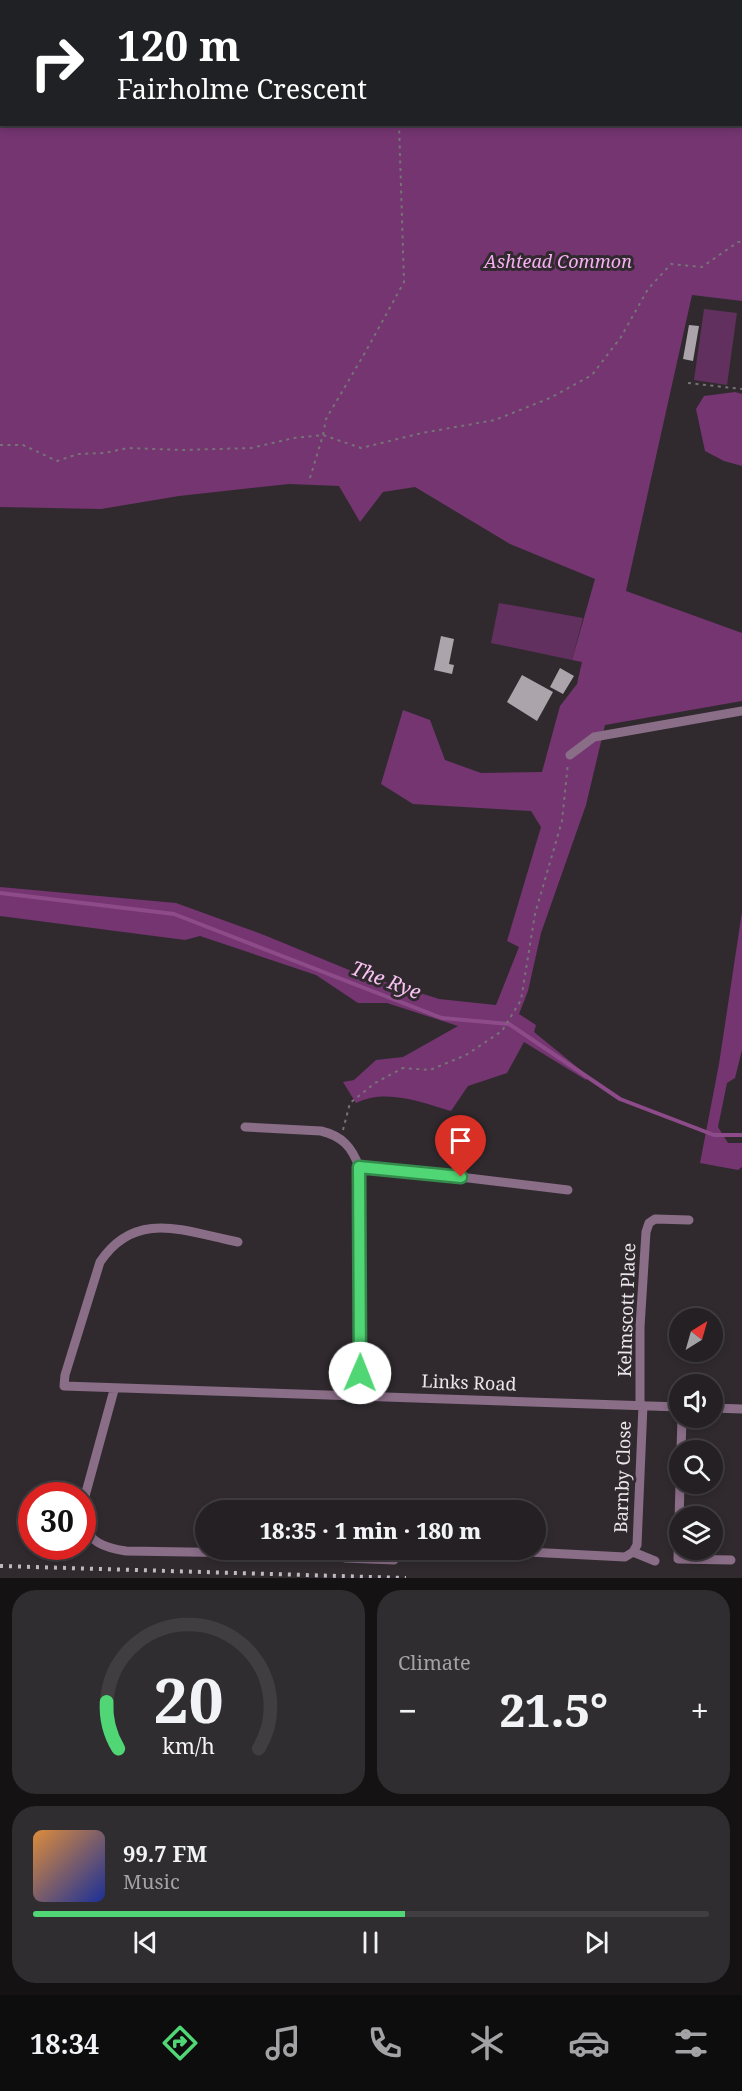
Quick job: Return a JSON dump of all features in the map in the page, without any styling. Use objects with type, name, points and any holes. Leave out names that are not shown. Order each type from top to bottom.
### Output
[{"type":"street","points":[[570,755],[594,736],[742,711]]},
{"type":"street","points":[[244,1127],[321,1131],[344,1141],[353,1151],[359,1167],[359,1396]]},
{"type":"street","points":[[359,1167],[568,1190]]},
{"type":"street","name":"Kelmscott Place","points":[[641,1405],[640,1327],[646,1232],[649,1223],[655,1219],[689,1220]]},
{"type":"street","name":"Links Road","points":[[238,1242],[168,1227],[153,1227],[123,1237],[110,1247],[100,1262],[65,1375],[64,1386],[114,1390],[669,1406]]},
{"type":"street","points":[[89,1482],[114,1390]]},
{"type":"street","name":"Barnby Close","points":[[546,1553],[625,1557],[633,1552],[637,1545],[641,1405]]},
{"type":"street","points":[[723,1408],[742,1409]]},
{"type":"street","points":[[680,1494],[678,1559],[731,1560]]},
{"type":"street","points":[[96,1542],[107,1549],[117,1550],[195,1552]]},
{"type":"street","points":[[633,1552],[655,1561]]},
{"type":"path","points":[[310,478],[326,419],[404,282],[399,126]]},
{"type":"path","points":[[0,445],[22,445],[57,461],[78,454],[104,453],[128,448],[251,448],[294,438],[323,435],[361,448],[495,420],[550,398],[592,375],[621,337],[648,289],[670,264],[702,267],[738,242],[742,242]]},
{"type":"path","points":[[688,383],[742,389]]},
{"type":"path","points":[[344,1141],[343,1128],[350,1103],[375,1083],[403,1068],[430,1070],[466,1055],[502,1031],[521,1000],[535,914],[562,821],[570,755]]},
{"type":"shaded area","points":[[704,309],[737,313],[727,385],[694,380]]},
{"type":"shaded area","points":[[499,603],[583,618],[572,660],[491,643]]},
{"type":"green space","name":"Ashtead Common","points":[[0,126],[742,126],[742,301],[692,295],[626,591],[742,633],[742,701],[605,725],[586,805],[541,933],[528,991],[519,1014],[536,1025],[534,1032],[588,1076],[586,1080],[524,1042],[507,1073],[468,1086],[451,1111],[404,1098],[379,1097],[356,1103],[343,1082],[354,1080],[376,1060],[403,1057],[458,1026],[387,1003],[358,1003],[316,975],[200,936],[185,940],[0,916],[0,887],[176,903],[264,935],[354,972],[439,999],[496,1005],[519,947],[507,941],[541,827],[531,811],[413,804],[381,784],[403,710],[430,720],[445,760],[481,773],[542,772],[560,706],[577,684],[582,662],[572,660],[595,579],[510,544],[415,487],[383,492],[360,522],[339,486],[289,484],[179,496],[101,509],[0,507]]},
{"type":"green space","points":[[735,392],[742,394],[742,466],[724,461],[705,451],[696,409],[704,396]]},
{"type":"green space","points":[[742,912],[742,1050],[735,1078],[727,1083],[718,1127],[728,1143],[742,1143],[742,1167],[738,1170],[700,1163],[719,1064]]},
{"type":"building","points":[[689,325],[699,326],[693,361],[683,359]]},
{"type":"building","points":[[441,636],[454,639],[449,664],[454,665],[452,674],[434,670]]},
{"type":"building","points":[[560,668],[574,676],[563,694],[550,687]]},
{"type":"building","points":[[522,675],[553,692],[537,721],[507,702]]},
{"type":"waterway","name":"The Rye","points":[[0,893],[174,914],[442,1018],[509,1024],[620,1099],[714,1135],[742,1135]]},
{"type":"railway","points":[[0,1566],[406,1578]]},
{"type":"route","points":[[360,1373],[359,1167],[461,1177]]}]
